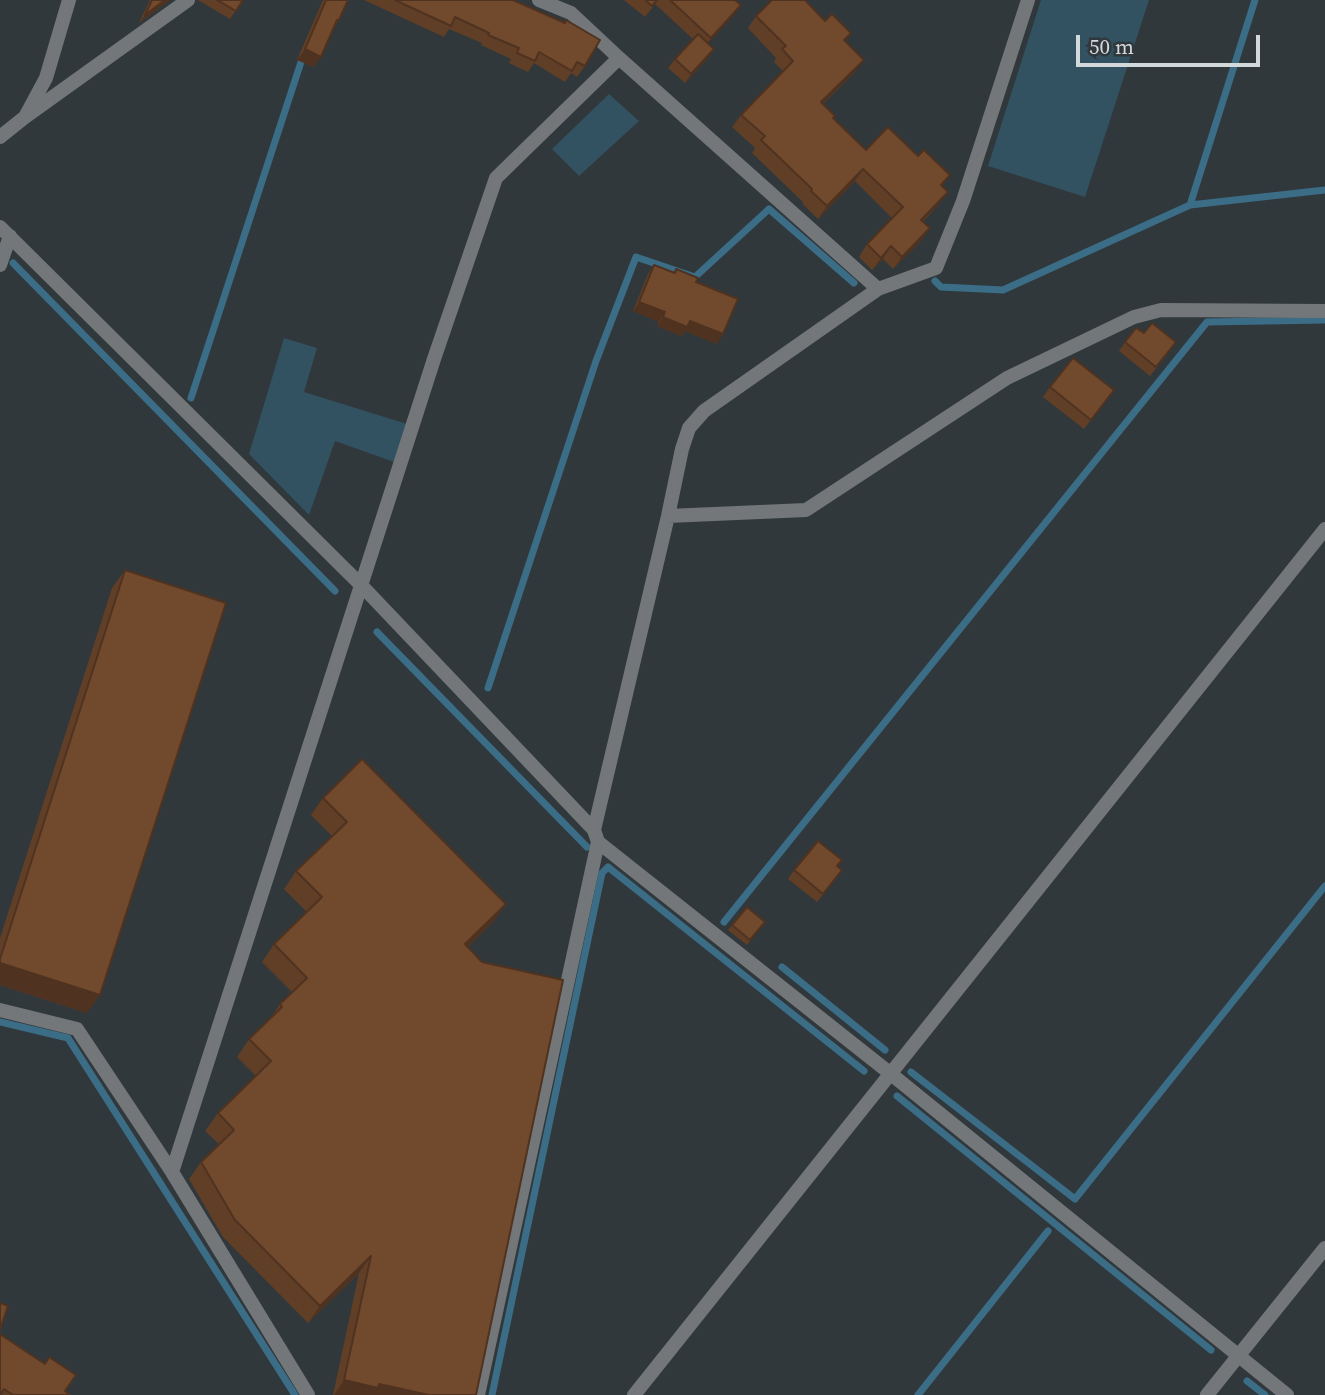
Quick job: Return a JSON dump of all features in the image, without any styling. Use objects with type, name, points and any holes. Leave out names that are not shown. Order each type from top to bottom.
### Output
[{"type":"street","points":[[25,117],[46,78],[69,0]]},
{"type":"street","points":[[0,137],[188,0]]},
{"type":"street","points":[[539,0],[573,6],[619,58],[878,289]]},
{"type":"street","points":[[478,1395],[596,836],[688,428],[704,411],[878,289],[936,268],[963,201],[1028,0]]},
{"type":"street","points":[[172,1172],[434,359],[496,178],[619,58]]},
{"type":"street","points":[[5,231],[362,586],[596,836],[1287,1395]]},
{"type":"street","points":[[0,265],[5,231]]},
{"type":"street","points":[[668,516],[806,510],[1007,378],[1134,317],[1161,310],[1325,311]]},
{"type":"street","points":[[634,1395],[1325,529]]},
{"type":"street","points":[[0,1010],[77,1029],[172,1172],[308,1395]]},
{"type":"street","points":[[1208,1395],[1325,1248]]},
{"type":"shaded area","points":[[1041,0],[1149,0],[1085,197],[988,166]]},
{"type":"shaded area","points":[[609,94],[639,121],[579,176],[552,149]]},
{"type":"shaded area","points":[[284,338],[317,348],[304,392],[407,424],[394,462],[335,441],[309,515],[249,454]]},
{"type":"building","points":[[152,0],[165,0],[145,15]]},
{"type":"building","points":[[217,0],[243,0],[236,11]]},
{"type":"building","points":[[326,0],[348,0],[321,57],[305,49]]},
{"type":"building","points":[[395,0],[513,0],[565,23],[566,20],[600,40],[585,66],[577,62],[572,71],[539,52],[535,61],[517,53],[519,48],[455,17],[451,26]]},
{"type":"building","points":[[645,0],[657,0],[652,6]]},
{"type":"building","points":[[670,0],[735,0],[741,5],[711,38]]},
{"type":"building","points":[[772,0],[805,0],[825,21],[832,14],[851,33],[844,40],[864,60],[821,102],[835,116],[833,118],[866,150],[888,127],[918,156],[924,150],[950,175],[941,185],[948,192],[921,220],[930,228],[902,257],[891,246],[881,258],[867,244],[903,207],[863,169],[827,206],[761,140],[765,136],[741,115],[793,61],[782,49],[786,46],[756,16]]},
{"type":"building","points":[[698,34],[714,49],[691,74],[675,59]]},
{"type":"building","points":[[654,265],[675,273],[676,269],[698,278],[696,282],[738,299],[723,334],[690,321],[687,327],[663,317],[665,312],[639,302]]},
{"type":"building","points":[[1152,323],[1176,342],[1156,367],[1125,342],[1136,328],[1144,333]]},
{"type":"building","points":[[1073,358],[1114,390],[1091,420],[1050,387]]},
{"type":"building","points":[[125,570],[226,603],[100,995],[0,963],[0,959]]},
{"type":"building","points":[[362,759],[506,904],[465,944],[482,962],[563,980],[476,1395],[429,1395],[379,1384],[378,1388],[344,1380],[371,1256],[320,1306],[235,1220],[201,1162],[234,1130],[218,1113],[271,1061],[249,1039],[307,978],[274,944],[322,897],[296,871],[347,822],[323,798]]},
{"type":"building","points":[[818,841],[842,860],[837,866],[842,870],[823,894],[794,870]]},
{"type":"building","points":[[747,907],[765,922],[750,940],[732,925]]},
{"type":"building","points":[[0,1303],[8,1306],[0,1330]]},
{"type":"building","points":[[0,1334],[45,1364],[49,1357],[76,1375],[65,1391],[70,1395],[13,1395],[4,1389],[0,1395]]},
{"type":"waterway","points":[[1190,205],[1255,0]]},
{"type":"waterway","points":[[191,398],[304,53]]},
{"type":"waterway","points":[[935,281],[941,287],[1003,290],[1190,205],[1325,190]]},
{"type":"waterway","points":[[488,688],[596,361],[636,257],[695,277],[769,209],[854,283]]},
{"type":"waterway","points":[[13,263],[335,591]]},
{"type":"waterway","points":[[724,922],[1207,322],[1325,320]]},
{"type":"waterway","points":[[377,632],[587,847]]},
{"type":"waterway","points":[[492,1395],[602,873],[608,867],[864,1071]]},
{"type":"waterway","points":[[911,1072],[1075,1199],[1325,886]]},
{"type":"waterway","points":[[782,967],[885,1050]]},
{"type":"waterway","points":[[0,1022],[68,1038],[295,1395]]},
{"type":"waterway","points":[[897,1096],[1211,1350]]},
{"type":"waterway","points":[[918,1395],[1048,1231]]},
{"type":"waterway","points":[[1247,1381],[1265,1395]]}]
